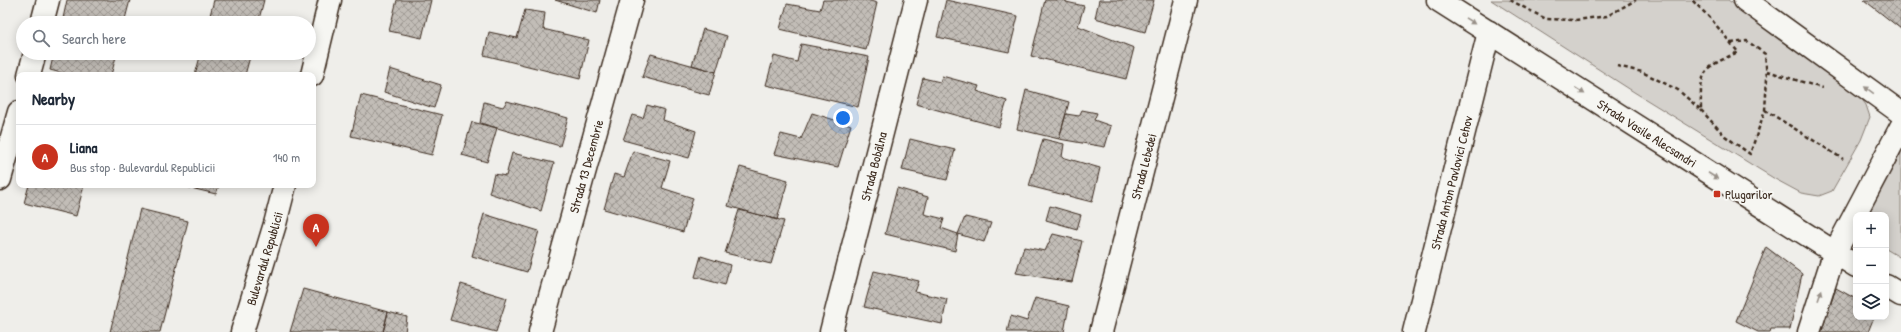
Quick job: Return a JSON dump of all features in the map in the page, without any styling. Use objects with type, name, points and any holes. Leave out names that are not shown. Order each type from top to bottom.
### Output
[{"type":"street","points":[[44,16],[48,0]]},
{"type":"street","points":[[316,58],[330,0]]},
{"type":"street","name":"Strada 13 Decembrie","points":[[540,332],[632,0]]},
{"type":"street","name":"Strada Bobâlna","points":[[831,332],[916,0]]},
{"type":"street","name":"Strada Lebedei","points":[[1101,332],[1186,0]]},
{"type":"street","name":"Strada Vasile Alecsandri","points":[[1438,0],[1834,254],[1853,264]]},
{"type":"street","points":[[1745,0],[1901,113]]},
{"type":"street","name":"Strada Anton Pavlovici Cehov","points":[[1414,332],[1489,32]]},
{"type":"street","points":[[30,72],[33,60]]},
{"type":"street","points":[[313,72],[316,60]]},
{"type":"street","points":[[0,179],[16,123]]},
{"type":"street","points":[[1809,332],[1834,254],[1901,127]]},
{"type":"street","name":"Bulevardul Republicii","points":[[242,332],[275,224],[284,188]]},
{"type":"street","points":[[1889,288],[1901,295]]},
{"type":"path","points":[[1510,0],[1546,19],[1576,20],[1607,16],[1636,0]]},
{"type":"path","points":[[1692,0],[1711,19],[1738,52],[1710,65],[1700,83],[1701,110]]},
{"type":"path","points":[[1617,66],[1642,72],[1678,90],[1701,110],[1725,136],[1750,154],[1766,110],[1767,71],[1765,54],[1747,41],[1731,44]]},
{"type":"path","points":[[1767,71],[1827,89]]},
{"type":"path","points":[[1766,110],[1843,159]]},
{"type":"shaded area","points":[[1491,0],[1728,0],[1856,91],[1866,105],[1870,117],[1861,140],[1832,191],[1819,196],[1801,193],[1775,179],[1634,92]]},
{"type":"shaded area","points":[[1901,149],[1901,258],[1889,251],[1889,212],[1869,212]]},
{"type":"building","points":[[67,0],[130,0],[126,16],[64,16]]},
{"type":"building","points":[[214,0],[264,0],[260,16],[210,16]]},
{"type":"building","points":[[397,0],[431,0],[422,38],[389,31]]},
{"type":"building","points":[[555,0],[600,0],[597,13]]},
{"type":"building","points":[[823,0],[867,0],[877,3],[866,50],[780,29],[787,4],[820,10]]},
{"type":"building","points":[[946,0],[1018,16],[1009,52],[937,37]]},
{"type":"building","points":[[1045,0],[1066,0],[1066,2],[1084,6],[1078,26],[1134,48],[1126,79],[1031,56]]},
{"type":"building","points":[[1099,0],[1154,0],[1145,32],[1095,18]]},
{"type":"building","points":[[1864,0],[1901,0],[1901,29]]},
{"type":"building","points":[[525,10],[545,13],[543,29],[589,40],[580,79],[484,55],[489,32],[517,38]]},
{"type":"building","points":[[703,29],[727,36],[716,72],[692,65]]},
{"type":"building","points":[[801,44],[869,57],[858,107],[766,85],[774,56],[797,62]]},
{"type":"building","points":[[651,54],[716,72],[709,95],[642,77]]},
{"type":"building","points":[[52,60],[115,60],[112,72],[58,72],[50,70]]},
{"type":"building","points":[[199,60],[249,60],[246,72],[196,72]]},
{"type":"building","points":[[390,69],[441,85],[434,108],[384,92]]},
{"type":"building","points":[[942,76],[979,86],[977,91],[1007,101],[999,127],[916,104],[923,78],[940,82]]},
{"type":"building","points":[[1026,90],[1069,102],[1059,139],[1017,129]]},
{"type":"building","points":[[361,95],[442,115],[432,155],[351,136]]},
{"type":"building","points":[[507,101],[568,118],[560,146],[480,123],[484,102],[503,107]]},
{"type":"building","points":[[647,105],[665,110],[663,120],[696,131],[689,158],[623,140],[632,115],[643,118]]},
{"type":"building","points":[[1082,110],[1097,113],[1094,120],[1111,126],[1105,147],[1059,139],[1066,114],[1079,116]]},
{"type":"building","points":[[812,113],[851,125],[838,167],[774,154],[781,134],[801,139]]},
{"type":"building","points":[[472,122],[497,128],[487,162],[462,155]]},
{"type":"building","points":[[910,139],[955,150],[947,180],[902,170]]},
{"type":"building","points":[[1043,139],[1064,144],[1062,157],[1100,168],[1092,202],[1029,186]]},
{"type":"building","points":[[633,151],[670,161],[662,188],[693,198],[683,232],[604,209],[614,174],[624,177]]},
{"type":"building","points":[[512,153],[554,163],[541,211],[489,193],[494,174],[506,176]]},
{"type":"building","points":[[740,167],[788,180],[777,220],[728,206]]},
{"type":"building","points":[[28,188],[83,188],[76,216],[24,203]]},
{"type":"building","points":[[191,188],[218,188],[216,194]]},
{"type":"building","points":[[897,188],[928,197],[924,214],[944,219],[941,228],[958,234],[955,251],[885,234]]},
{"type":"building","points":[[1050,206],[1081,215],[1077,229],[1046,220]]},
{"type":"building","points":[[140,209],[188,221],[160,332],[110,332]]},
{"type":"building","points":[[739,210],[784,221],[771,264],[725,253]]},
{"type":"building","points":[[484,214],[539,231],[527,272],[472,256]]},
{"type":"building","points":[[965,217],[991,223],[984,242],[958,234]]},
{"type":"building","points":[[1053,234],[1082,241],[1072,282],[1016,273],[1024,247],[1045,251]]},
{"type":"building","points":[[1766,247],[1802,274],[1790,329],[1771,329],[1770,332],[1758,332],[1736,321]]},
{"type":"building","points":[[701,256],[730,265],[725,285],[695,277]]},
{"type":"building","points":[[874,271],[919,281],[915,292],[947,299],[942,324],[864,307]]},
{"type":"building","points":[[461,284],[507,298],[496,332],[450,320]]},
{"type":"building","points":[[1836,288],[1853,297],[1853,320],[1873,320],[1868,332],[1821,332]]},
{"type":"building","points":[[303,289],[388,312],[383,332],[290,332]]},
{"type":"building","points":[[1035,298],[1069,306],[1064,332],[1007,332],[1011,316],[1027,321]]},
{"type":"building","points":[[388,312],[407,317],[405,332],[383,332]]},
{"type":"place","name":"Plugarilor","points":[[1717,194]]},
{"type":"place","name":"Liana","points":[[316,247]]}]
